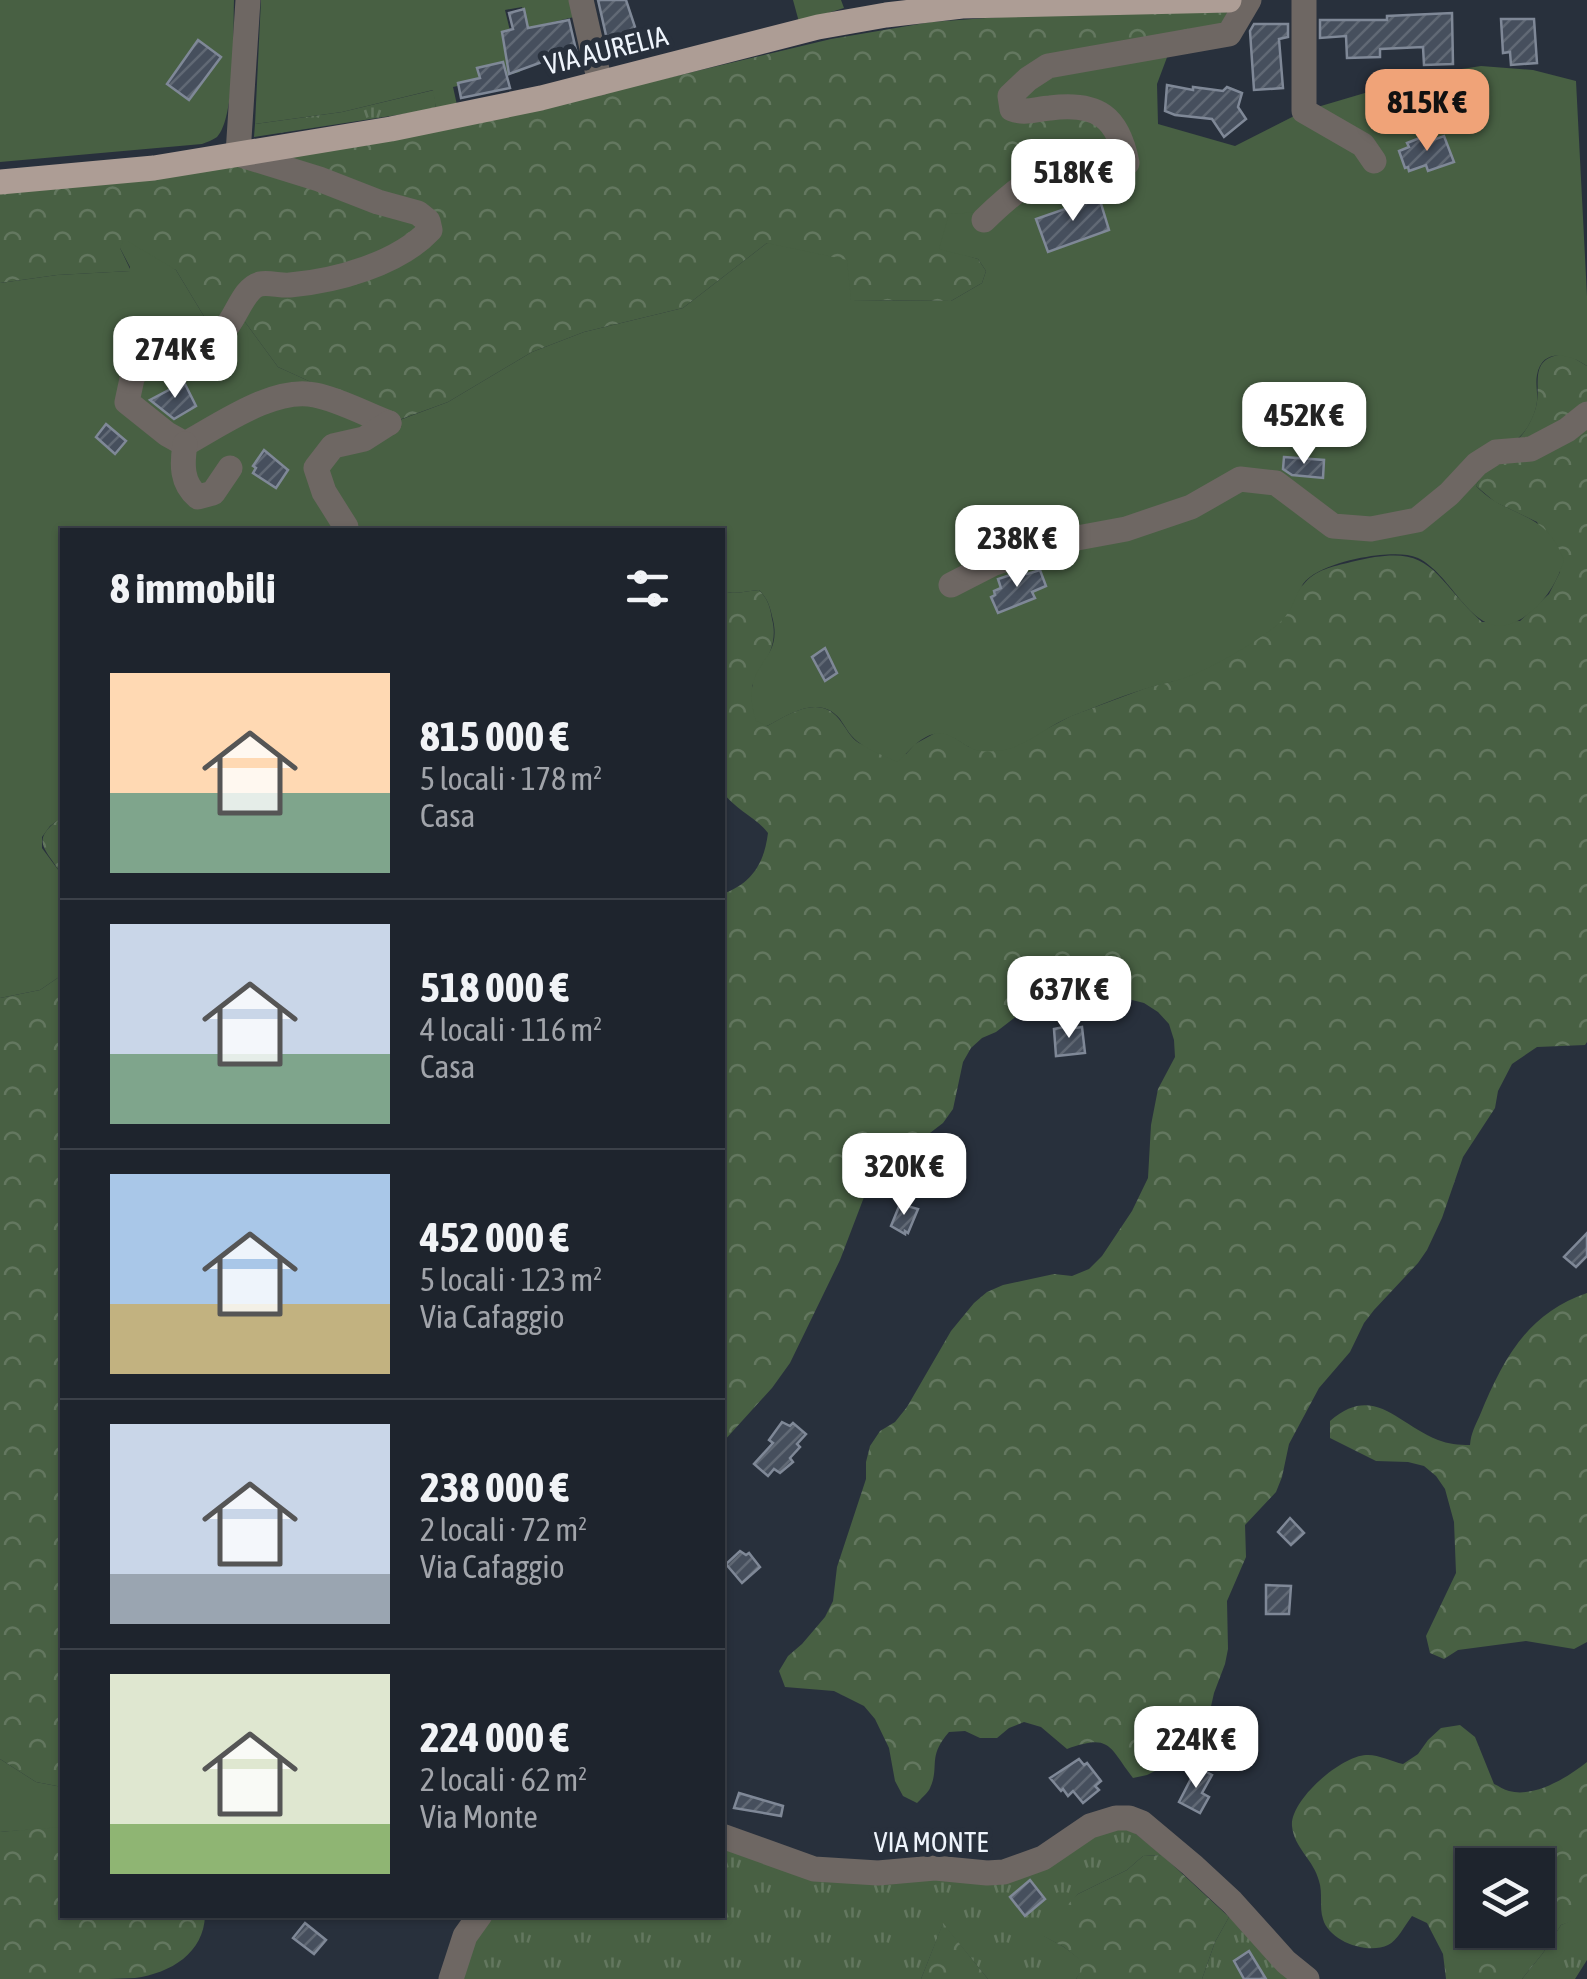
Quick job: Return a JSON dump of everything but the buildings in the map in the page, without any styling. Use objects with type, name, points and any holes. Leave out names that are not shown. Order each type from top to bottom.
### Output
[{"type":"main road","name":"VIA AURELIA","points":[[0,182],[154,168],[391,129],[541,98],[818,28],[886,15],[962,6],[1229,0]]},
{"type":"street","points":[[185,444],[166,434],[127,402],[133,374],[222,332],[249,290],[261,284],[287,286],[364,268],[401,254],[430,230],[428,221],[418,213],[238,154],[248,0]]},
{"type":"street","points":[[581,0],[600,83]]},
{"type":"street","points":[[984,220],[1044,172],[1085,161],[1127,163],[1123,141],[1111,120],[1090,109],[1012,109],[1010,96],[1028,79],[1048,66],[1229,34],[1249,0]]},
{"type":"street","points":[[1304,0],[1304,111],[1364,145],[1374,161]]},
{"type":"street","points":[[185,444],[288,393],[314,394],[389,423],[364,438],[333,446],[316,468],[324,492],[346,528]]},
{"type":"street","points":[[950,585],[992,564],[1061,541],[1126,528],[1192,507],[1240,479],[1276,483],[1333,526],[1370,529],[1417,520],[1477,464],[1496,452],[1530,449],[1567,430],[1587,414]]},
{"type":"street","points":[[185,444],[182,462],[188,488],[198,496],[213,493],[230,468]]},
{"type":"street","name":"VIA MONTE","points":[[725,1837],[814,1869],[878,1873],[936,1868],[986,1873],[1004,1872],[1042,1858],[1090,1826],[1129,1818],[1142,1822],[1192,1866],[1232,1902],[1286,1962],[1308,1979]]},
{"type":"street","points":[[451,1979],[465,1936],[478,1918]]},
{"type":"green space","points":[[0,0],[234,0],[228,112],[217,137],[202,144],[0,162]]},
{"type":"green space","points":[[261,0],[571,0],[574,17],[528,28],[522,7],[505,10],[520,72],[453,87],[457,105],[436,109],[433,90],[342,112],[255,124]]},
{"type":"green space","points":[[793,0],[841,0],[844,8],[799,22]]},
{"type":"green space","points":[[1237,12],[1232,21],[1038,117],[1088,117],[1120,143],[965,255],[978,259],[986,271],[982,283],[951,301],[850,300],[767,243],[683,308],[584,332],[532,352],[448,402],[396,421],[278,367],[237,311],[208,323],[176,270],[120,248],[131,271],[0,283],[0,192],[600,94],[831,39],[931,22],[1029,15]]},
{"type":"green space","points":[[1172,44],[1157,84],[1158,124],[1235,146],[1304,111],[1429,74],[1481,66],[1533,70],[1576,81],[1587,366],[1565,356],[1545,360],[1537,375],[1537,403],[1528,426],[1517,439],[1496,452],[1489,474],[1476,486],[1547,531],[1564,560],[1552,588],[1532,611],[1513,623],[1496,625],[1469,610],[1418,558],[1389,554],[1350,560],[1309,578],[1288,613],[1269,632],[1195,674],[1072,716],[1013,747],[981,751],[941,733],[918,742],[897,762],[857,742],[840,719],[823,708],[804,709],[767,726],[756,721],[752,701],[754,678],[771,650],[775,632],[768,604],[759,590],[725,591],[725,528],[60,528],[60,818],[42,837],[42,848],[60,872],[60,976],[40,990],[0,998],[0,283],[130,271],[120,248],[123,241],[129,242],[176,270],[208,323],[237,311],[278,367],[397,421],[448,402],[532,352],[584,332],[683,308],[767,243],[847,260],[851,300],[951,301],[982,283],[986,271],[978,259],[939,249],[949,214],[980,212],[1120,153],[1120,143],[1088,117],[1038,117],[1018,124],[1004,119],[1000,100],[1027,70]]},
{"type":"green space","points":[[434,90],[436,109],[254,137],[255,124],[342,112]]},
{"type":"green space","points":[[1567,354],[1587,366],[1587,1042],[1537,1047],[1512,1064],[1498,1091],[1495,1108],[1463,1157],[1427,1250],[1374,1310],[1350,1352],[1319,1388],[1289,1444],[1276,1492],[1245,1525],[1246,1557],[1227,1601],[1225,1664],[1207,1724],[1198,1738],[1175,1761],[1133,1778],[1108,1746],[1092,1742],[1067,1749],[1041,1727],[1024,1722],[997,1738],[949,1732],[938,1749],[929,1790],[917,1803],[903,1796],[895,1781],[889,1748],[864,1706],[834,1691],[785,1687],[779,1671],[825,1617],[833,1601],[837,1567],[866,1479],[870,1446],[880,1431],[895,1422],[907,1407],[951,1331],[987,1292],[1003,1285],[1054,1274],[1072,1276],[1089,1269],[1132,1211],[1148,1178],[1151,1125],[1158,1089],[1175,1057],[1174,1040],[1169,1024],[1158,1012],[1128,999],[1052,1000],[1022,1012],[982,1038],[963,1062],[953,1109],[943,1123],[869,1184],[840,1260],[790,1363],[725,1440],[725,893],[755,871],[768,833],[725,794],[725,591],[759,590],[769,607],[774,638],[752,686],[767,726],[804,709],[822,708],[839,719],[859,743],[906,754],[937,732],[949,734],[969,747],[1016,745],[1071,716],[1173,681],[1313,575],[1351,562],[1399,556],[1415,559],[1439,576],[1482,622],[1520,621],[1549,594],[1560,572],[1537,522],[1495,502],[1476,486],[1493,455],[1517,440],[1529,424],[1537,403],[1540,367],[1553,356]]},
{"type":"green space","points":[[60,819],[60,872],[43,845],[45,832]]},
{"type":"green space","points":[[60,976],[60,1787],[36,1782],[0,1759],[0,998],[40,990]]},
{"type":"green space","points":[[1587,1293],[1587,1642],[1574,1649],[1526,1641],[1458,1650],[1444,1659],[1430,1653],[1426,1636],[1456,1573],[1454,1522],[1445,1489],[1424,1466],[1376,1461],[1330,1438],[1330,1421],[1346,1410],[1373,1406],[1438,1440],[1470,1445],[1489,1395],[1519,1341],[1548,1313]]},
{"type":"green space","points":[[1460,1725],[1475,1737],[1494,1784],[1509,1791],[1540,1789],[1587,1762],[1587,1916],[1561,1925],[1555,1934],[1555,1848],[1455,1848],[1455,1948],[1546,1948],[1522,1979],[1446,1979],[1443,1954],[1427,1923],[1412,1916],[1398,1936],[1379,1948],[1341,1940],[1323,1919],[1316,1874],[1292,1826],[1299,1804],[1331,1771],[1356,1757],[1366,1755],[1403,1764],[1418,1754],[1441,1728]]},
{"type":"green space","points":[[0,1759],[36,1782],[60,1787],[60,1827],[0,1832]]},
{"type":"green space","points":[[1116,1818],[1162,1855],[1143,1856],[1127,1870],[1078,1894],[1044,1936],[1081,1960],[1076,1979],[988,1979],[943,1924],[921,1979],[453,1979],[481,1918],[725,1918],[725,1844],[813,1874],[986,1874]]},
{"type":"green space","points":[[60,1827],[60,1918],[205,1918],[199,1940],[173,1966],[135,1978],[0,1979],[0,1832]]},
{"type":"green space","points":[[1162,1855],[1229,1917],[1202,1979],[1076,1979],[1080,1960],[1043,1936],[1048,1925],[1078,1894],[1127,1870],[1143,1856]]},
{"type":"green space","points":[[1587,1916],[1587,1960],[1575,1979],[1522,1979],[1546,1948],[1555,1948],[1555,1934],[1561,1925]]},
{"type":"green space","points":[[1229,1917],[1307,1979],[1202,1979]]},
{"type":"green space","points":[[943,1923],[988,1979],[921,1979]]}]
